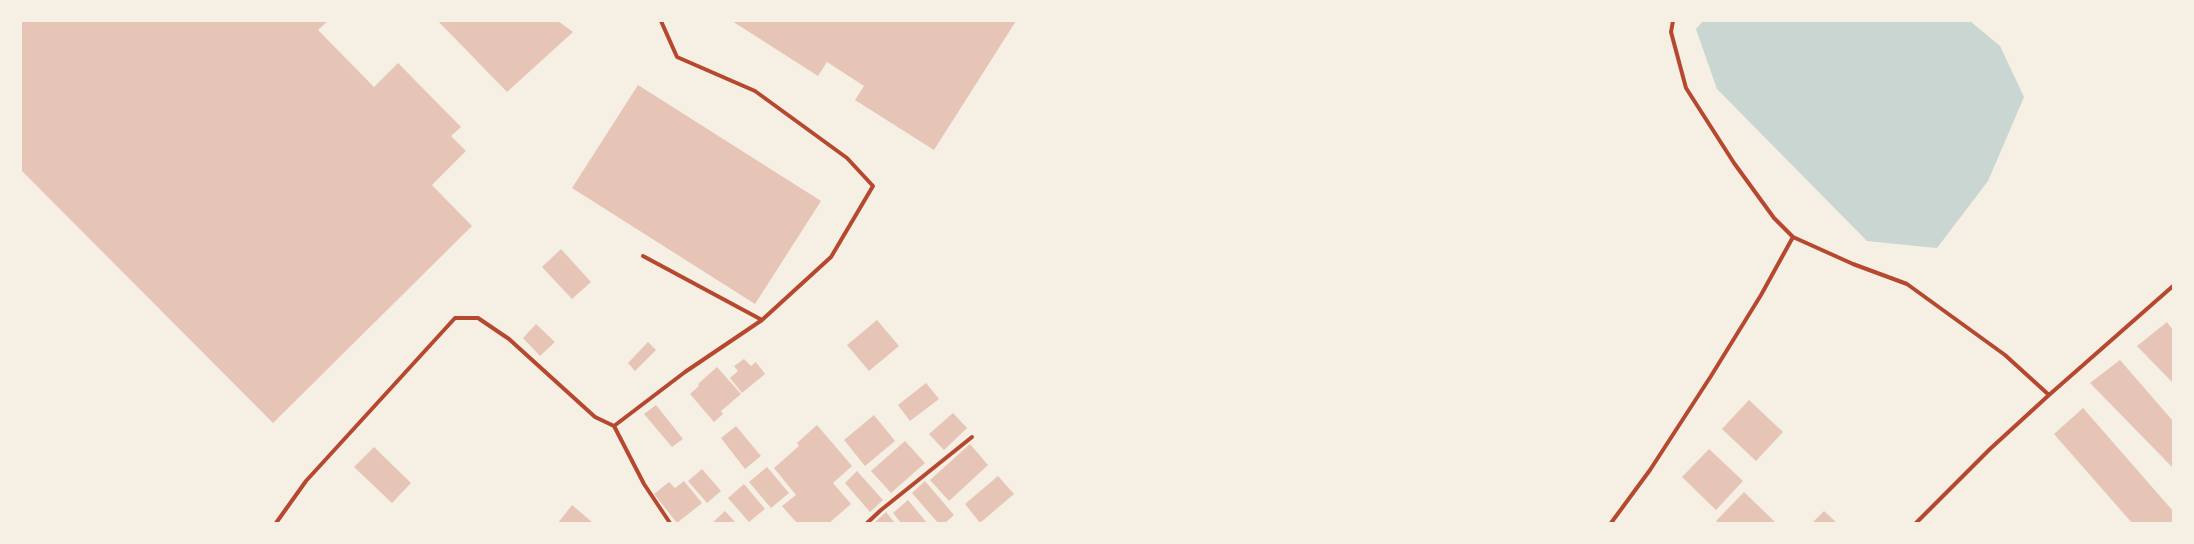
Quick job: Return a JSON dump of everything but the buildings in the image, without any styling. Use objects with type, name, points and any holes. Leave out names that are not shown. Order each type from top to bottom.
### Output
[{"type":"street","points":[[614,426],[685,372],[762,320],[831,257],[874,186],[847,158],[754,91],[677,57],[662,21]]},
{"type":"street","points":[[1673,21],[1671,32],[1686,88],[1734,163],[1774,218],[1793,237],[1853,264],[1907,284],[2005,355],[2050,394]]},
{"type":"street","points":[[1611,523],[1650,470],[1711,376],[1761,295],[1793,237]]},
{"type":"street","points":[[643,256],[762,320]]},
{"type":"street","points":[[1916,523],[1990,450],[2050,394],[2173,286]]},
{"type":"street","points":[[276,523],[306,481],[455,318],[478,318],[509,339],[595,417],[614,426],[644,484],[670,523]]},
{"type":"street","points":[[867,523],[972,437]]},
{"type":"shaded area","points":[[1703,21],[1970,21],[2000,46],[2024,97],[1988,181],[1937,248],[1867,241],[1717,89],[1696,29]]}]
